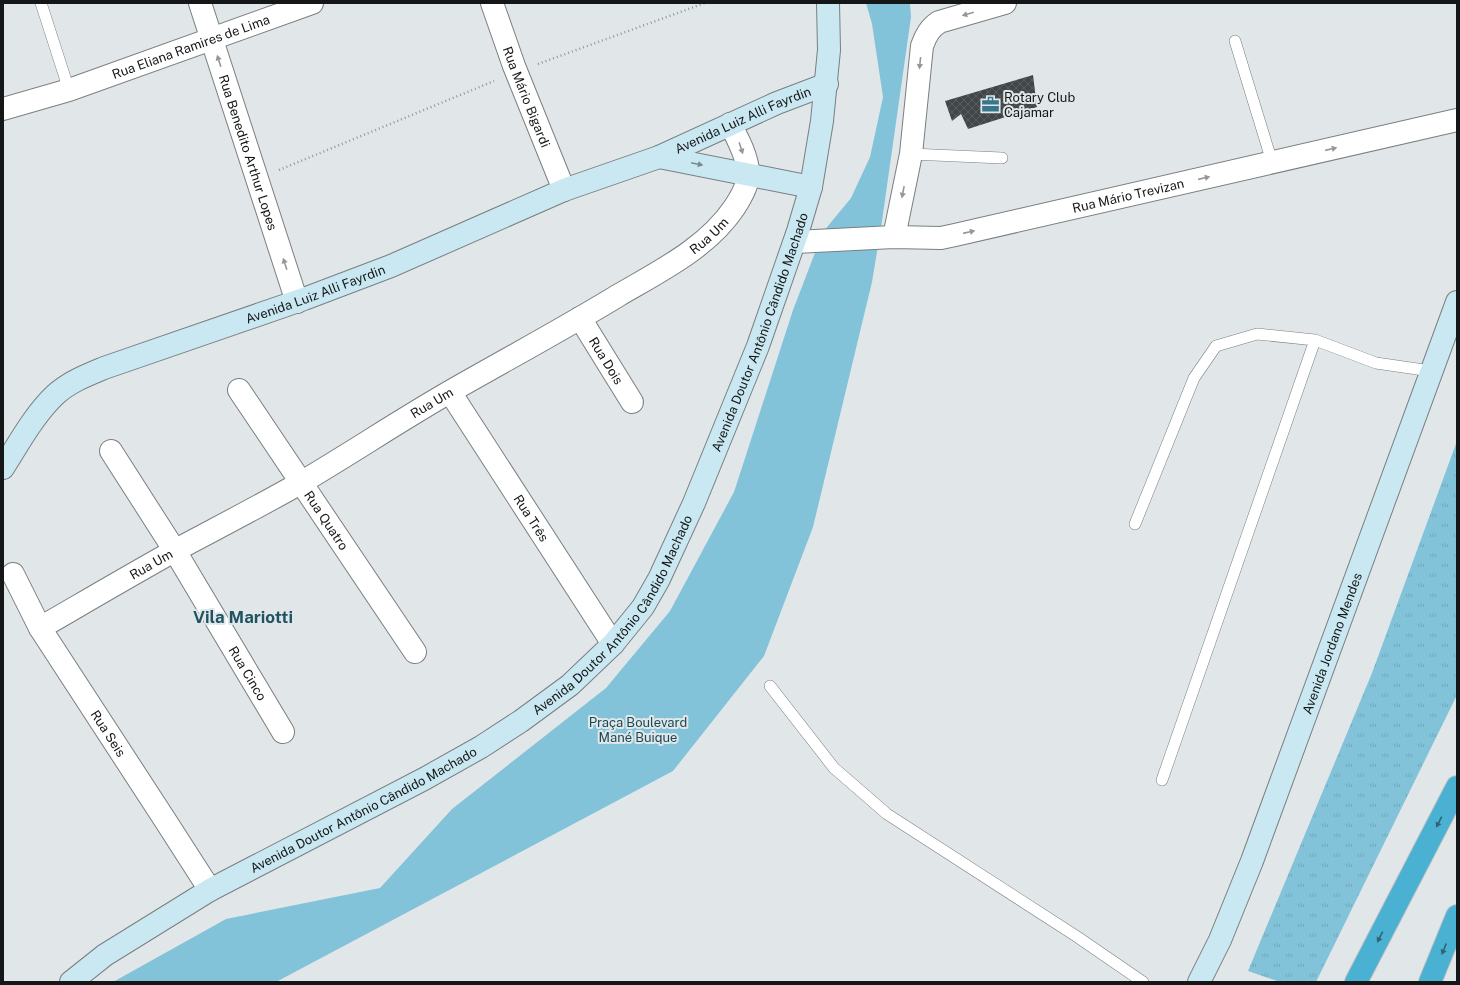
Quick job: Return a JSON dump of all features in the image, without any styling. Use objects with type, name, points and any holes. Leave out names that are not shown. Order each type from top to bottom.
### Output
[{"type":"highway","points":[[1356,982],[1457,787]]},
{"type":"highway","points":[[1430,982],[1457,916]]},
{"type":"street","name":"Rua Benedito Arthur Lopes","points":[[200,3],[297,302]]},
{"type":"street","name":"Rua Eliana Ramires de Lima","points":[[3,110],[69,90],[312,3]]},
{"type":"street","name":"Rua Mário Bigardi","points":[[492,3],[517,72],[564,190]]},
{"type":"street","name":"Avenida Doutor Antônio Cândido Machado","points":[[71,982],[105,955],[210,890],[400,792],[481,747],[521,721],[570,685],[613,644],[643,607],[659,579],[694,503],[758,346],[795,242],[811,187],[820,136],[827,84],[828,3]]},
{"type":"street","points":[[894,237],[911,154],[922,46],[928,32],[932,27],[940,22],[1006,3]]},
{"type":"street","name":"Avenida Luiz Alli Fayrdin","points":[[3,468],[38,414],[56,394],[79,378],[104,368],[297,302],[391,266],[564,190],[659,156],[777,103],[827,84]]},
{"type":"street","name":"Rua Mário Trevizan","points":[[795,242],[894,237],[941,238],[1457,120]]},
{"type":"street","points":[[730,124],[740,142],[748,175]]},
{"type":"street","name":"Avenida Luiz Alli Fayrdin","points":[[659,156],[811,187]]},
{"type":"street","name":"Rua Um","points":[[40,628],[175,551],[301,483],[450,392],[580,318],[677,260],[697,246],[719,227],[733,210],[740,198],[748,175]]},
{"type":"street","name":"Avenida Jordano Mendes","points":[[1199,982],[1220,940],[1252,861],[1457,302]]},
{"type":"street","name":"Rua Dois","points":[[580,318],[632,402]]},
{"type":"street","name":"Rua Quatro","points":[[239,390],[415,652]]},
{"type":"street","name":"Rua Três","points":[[450,392],[613,644]]},
{"type":"street","name":"Rua Cinco","points":[[111,451],[175,551],[283,732]]},
{"type":"street","name":"Rua Seis","points":[[14,574],[40,628],[210,890]]},
{"type":"lane","points":[[41,3],[69,90]]},
{"type":"lane","points":[[1235,41],[1272,162]]},
{"type":"lane","points":[[911,154],[1002,158]]},
{"type":"lane","points":[[1135,524],[1194,378],[1216,346],[1257,334],[1315,340],[1376,363],[1431,371]]},
{"type":"lane","points":[[1162,780],[1315,340]]},
{"type":"lane","points":[[770,686],[834,768],[887,814],[1076,936],[1143,982]]},
{"type":"path","points":[[257,179],[517,72],[705,3]]},
{"type":"green space","name":"Praça Boulevard Mané Buique","points":[[866,3],[910,3],[911,17],[881,228],[872,282],[813,527],[764,656],[673,771],[276,982],[113,982],[226,919],[380,888],[452,809],[606,688],[670,611],[734,492],[793,310],[823,232],[851,198],[870,157],[883,97],[872,24]]},
{"type":"green space","points":[[1457,441],[1457,695],[1316,982],[1280,982],[1248,971],[1372,673]]},
{"type":"building","name":"Rotary Club Cajamar","points":[[1033,75],[1037,107],[968,129],[961,114],[952,121],[945,101]]},
{"type":"place","name":"Rotary Club Cajamar","points":[[991,104]]},
{"type":"district","name":"Vila Mariotti","points":[[243,617]]}]
